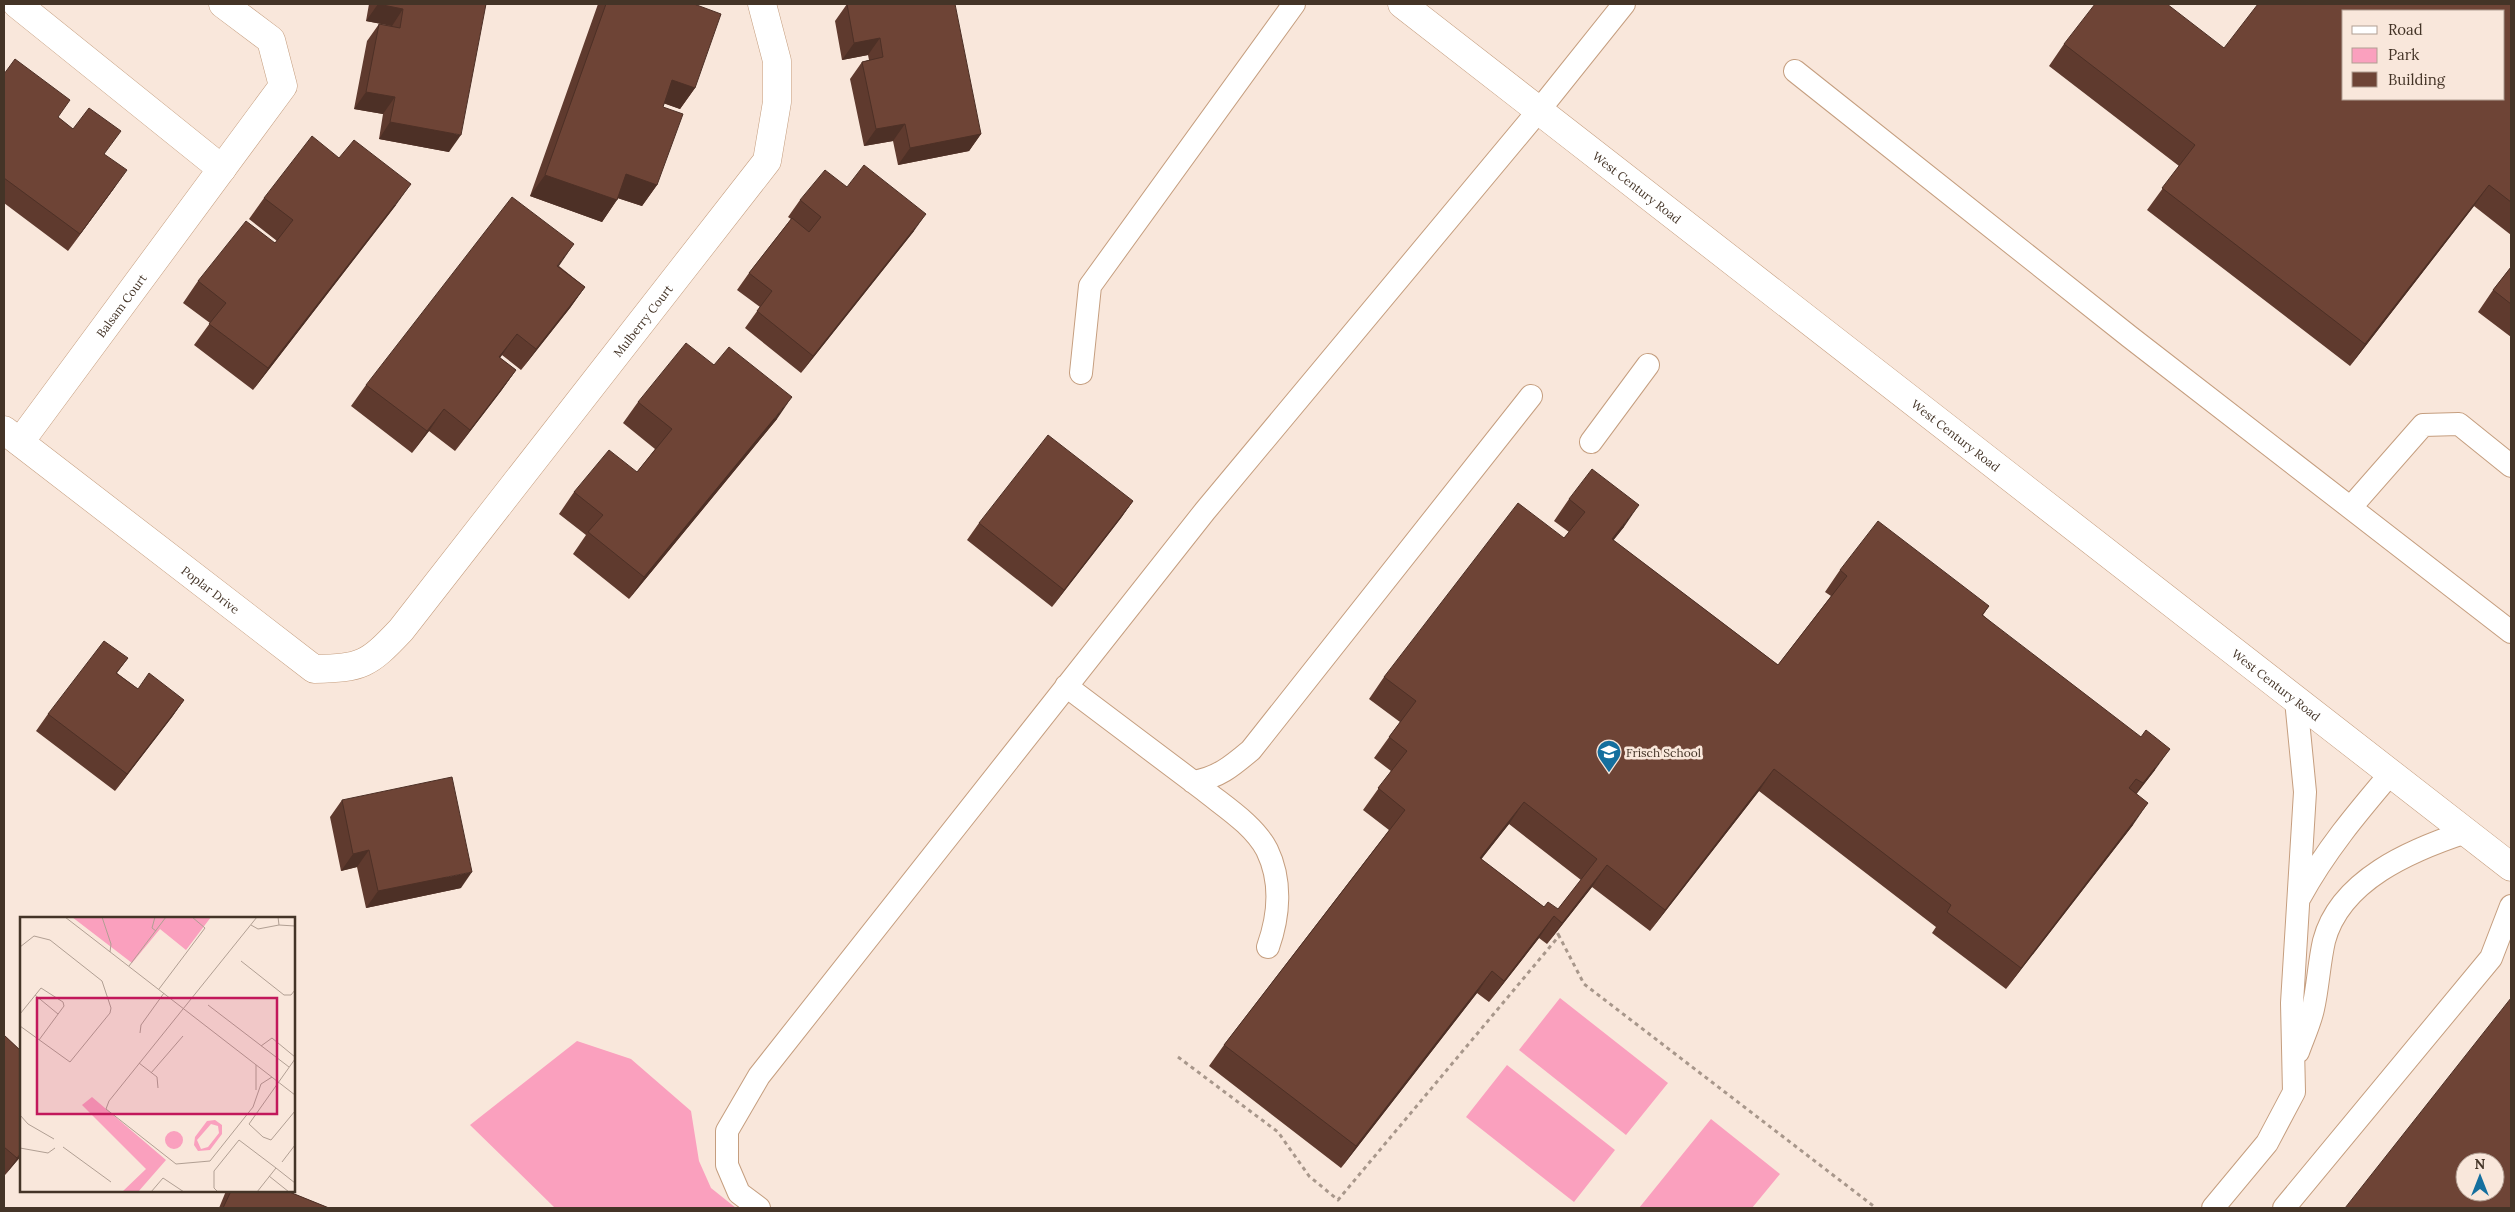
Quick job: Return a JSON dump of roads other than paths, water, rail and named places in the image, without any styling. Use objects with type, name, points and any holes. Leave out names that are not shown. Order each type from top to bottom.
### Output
[{"type":"street","points":[[17,4],[222,169]]},
{"type":"street","name":"Balsam Court","points":[[12,436],[222,169],[283,86],[271,40],[223,4]]},
{"type":"street","name":"Mulberry Court","points":[[418,606],[767,161],[777,102],[777,61],[762,4]]},
{"type":"street","name":"West Century Road","points":[[1402,4],[1540,109],[2511,867]]},
{"type":"street","name":"Poplar Drive","points":[[12,436],[314,669],[350,669],[376,656],[401,630],[418,606]]},
{"type":"lane","points":[[1080,373],[1090,286],[1294,4]]},
{"type":"lane","points":[[759,1208],[739,1193],[727,1165],[727,1131],[738,1108],[759,1076],[1205,511],[1540,109],[1624,4]]},
{"type":"lane","points":[[1795,71],[2130,338],[2511,632]]},
{"type":"lane","points":[[1590,442],[1648,365]]},
{"type":"lane","points":[[1192,782],[1210,779],[1228,770],[1251,750],[1531,396]]},
{"type":"lane","points":[[2351,507],[2423,425],[2459,424],[2511,466]]},
{"type":"lane","points":[[1066,686],[1249,828],[1267,850],[1276,878],[1277,902],[1275,926],[1268,947]]},
{"type":"lane","points":[[2213,1208],[2267,1143],[2294,1092],[2292,1003],[2296,904],[2305,792],[2296,700]]},
{"type":"lane","points":[[2296,904],[2316,868],[2338,835],[2391,773]]},
{"type":"lane","points":[[2294,1062],[2313,1011],[2324,940],[2345,898],[2378,872],[2424,846],[2466,832]]},
{"type":"lane","points":[[2284,1208],[2491,958],[2511,906]]},
{"type":"place","name":"Frisch School","points":[[1609,773]]}]
